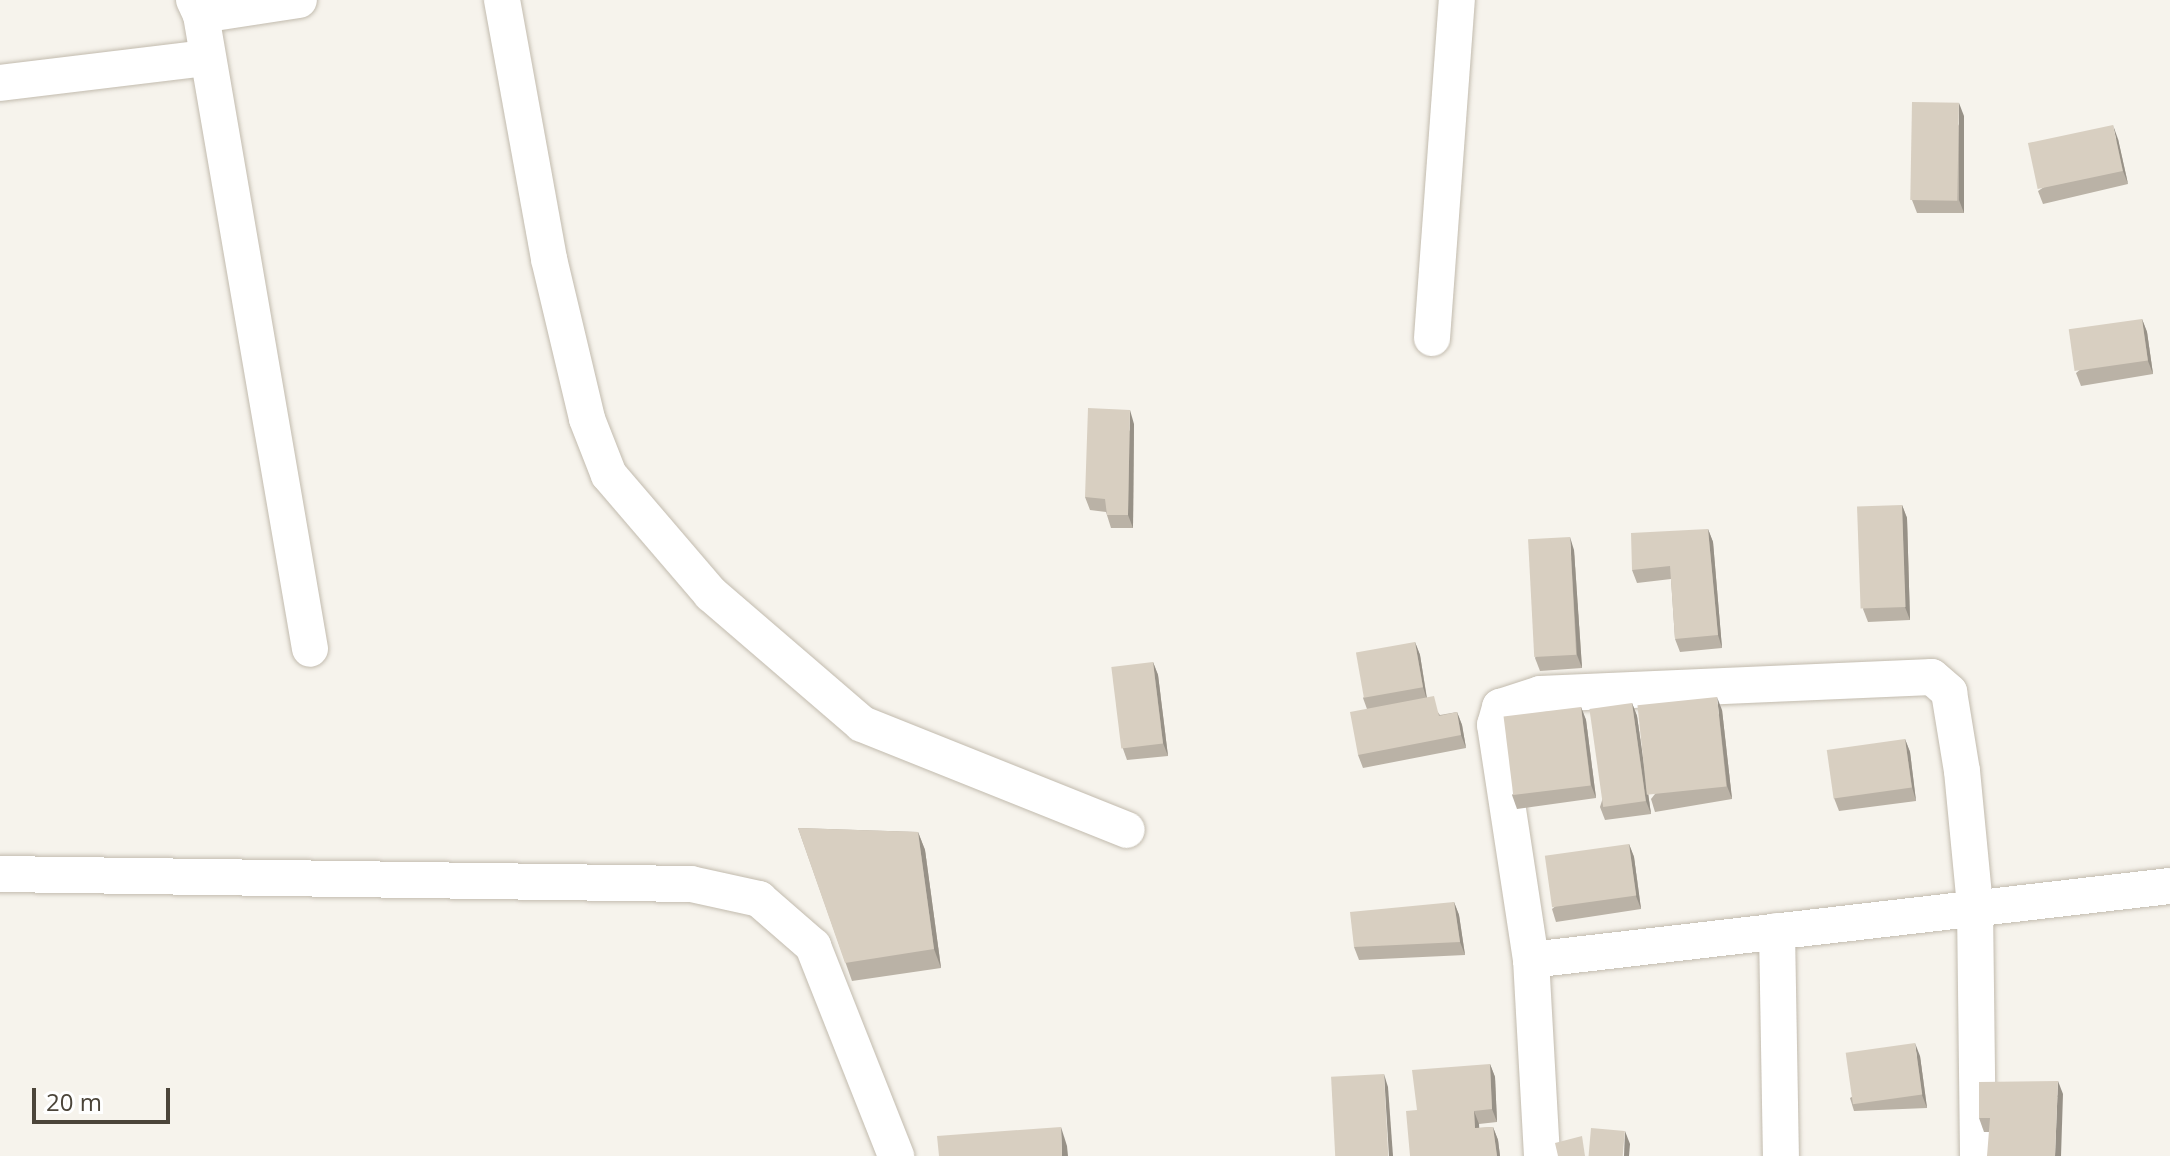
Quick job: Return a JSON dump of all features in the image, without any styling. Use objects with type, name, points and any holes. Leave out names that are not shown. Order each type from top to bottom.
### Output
[{"type":"street","points":[[299,0],[197,8],[310,649]]},
{"type":"street","points":[[502,0],[549,259],[587,419],[609,475],[711,594],[862,724],[1127,830]]},
{"type":"street","points":[[1432,338],[1457,0]]},
{"type":"street","points":[[0,83],[208,58]]},
{"type":"street","points":[[1542,1156],[1531,960],[1495,725],[1500,707],[1540,694],[1932,677],[1949,692],[1975,907],[1978,1156]]},
{"type":"street","points":[[0,874],[691,884],[759,899],[813,946],[896,1156]]},
{"type":"street","points":[[1531,960],[2170,886]]},
{"type":"street","points":[[1777,931],[1781,1156]]},
{"type":"building","points":[[1912,102],[1959,103],[1957,201],[1910,200]]},
{"type":"building","points":[[2113,125],[2123,171],[2038,189],[2028,143]]},
{"type":"building","points":[[2142,319],[2148,361],[2075,371],[2069,329]]},
{"type":"building","points":[[1088,408],[1130,410],[1128,515],[1107,515],[1105,499],[1085,497]]},
{"type":"building","points":[[1902,505],[1906,607],[1861,609],[1857,507]]},
{"type":"building","points":[[1708,529],[1718,635],[1675,639],[1670,566],[1632,570],[1631,533]]},
{"type":"building","points":[[1570,537],[1576,655],[1534,657],[1528,539]]},
{"type":"building","points":[[1415,642],[1423,687],[1364,698],[1356,652]]},
{"type":"building","points":[[1153,662],[1163,743],[1121,749],[1111,667]]},
{"type":"building","points":[[1434,696],[1439,716],[1457,712],[1461,735],[1358,755],[1350,712]]},
{"type":"building","points":[[1717,697],[1726,787],[1647,795],[1637,705]]},
{"type":"building","points":[[1632,703],[1646,801],[1603,807],[1589,709]]},
{"type":"building","points":[[1581,707],[1591,785],[1513,795],[1504,717]]},
{"type":"building","points":[[1905,739],[1912,788],[1834,799],[1827,750]]},
{"type":"building","points":[[798,828],[918,832],[934,949],[845,963]]},
{"type":"building","points":[[1629,844],[1636,895],[1552,907],[1545,856]]},
{"type":"building","points":[[1454,902],[1460,942],[1354,947],[1350,912]]},
{"type":"building","points":[[1915,1043],[1922,1094],[1853,1104],[1846,1053]]},
{"type":"building","points":[[1490,1064],[1492,1109],[1474,1111],[1475,1128],[1493,1127],[1497,1156],[1410,1156],[1406,1111],[1417,1110],[1412,1070]]},
{"type":"building","points":[[1384,1074],[1388,1156],[1335,1156],[1331,1077]]},
{"type":"building","points":[[2058,1081],[2055,1156],[1987,1156],[1990,1118],[1979,1118],[1979,1082]]},
{"type":"building","points":[[1061,1127],[1062,1156],[939,1156],[937,1136]]},
{"type":"building","points":[[1591,1128],[1625,1131],[1623,1156],[1589,1156]]},
{"type":"building","points":[[1582,1136],[1585,1156],[1558,1156],[1555,1143]]}]
